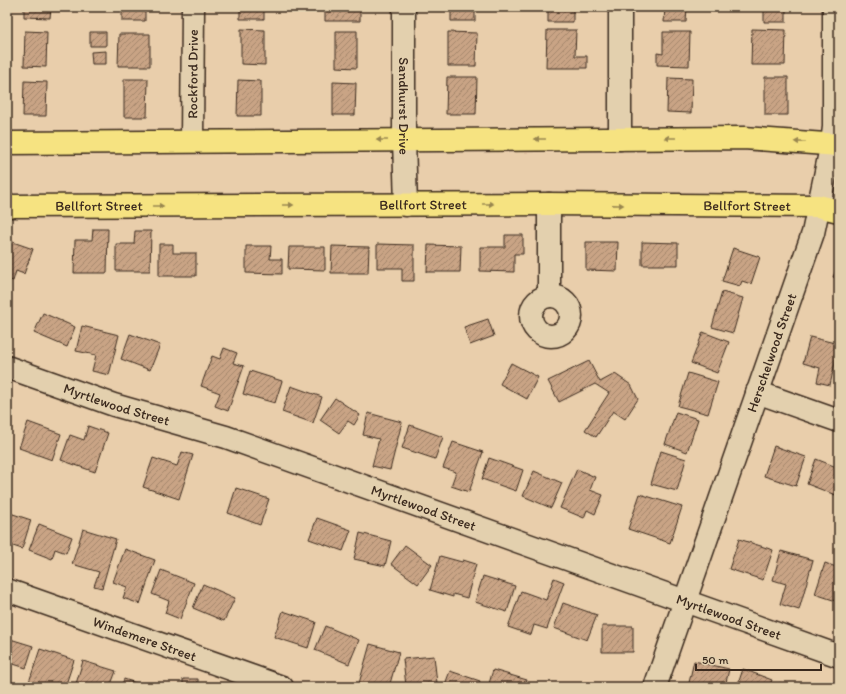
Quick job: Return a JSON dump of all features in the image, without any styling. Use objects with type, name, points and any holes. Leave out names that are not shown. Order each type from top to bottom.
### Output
[{"type":"main road","points":[[7,143],[744,138],[835,144]]},
{"type":"main road","name":"Bellfort Street","points":[[7,206],[549,204],[818,206],[839,211]]},
{"type":"street","name":"Rockford Drive","points":[[192,141],[193,7]]},
{"type":"street","name":"Sandhurst Drive","points":[[404,7],[404,140],[406,205]]},
{"type":"street","points":[[620,7],[620,139]]},
{"type":"street","name":"Herschelwood Street","points":[[655,687],[813,233],[818,206],[835,144],[834,7]]},
{"type":"street","points":[[549,204],[549,296]]},
{"type":"street","name":"Myrtlewood Street","points":[[7,367],[114,405],[226,436],[839,656]]},
{"type":"street","points":[[757,392],[839,421]]},
{"type":"street","name":"Windemere Street","points":[[7,590],[282,687]]},
{"type":"building","points":[[24,7],[51,7],[50,18],[24,17]]},
{"type":"building","points":[[122,7],[145,7],[145,21],[122,21]]},
{"type":"building","points":[[240,7],[264,7],[264,19],[240,19]]},
{"type":"building","points":[[325,7],[360,7],[360,21],[325,21]]},
{"type":"building","points":[[451,7],[475,7],[475,21],[451,21]]},
{"type":"building","points":[[548,7],[573,7],[573,22],[548,22]]},
{"type":"building","points":[[665,7],[687,7],[686,22],[664,22]]},
{"type":"building","points":[[764,7],[786,7],[786,22],[764,22]]},
{"type":"building","points":[[241,29],[265,30],[265,65],[241,64]]},
{"type":"building","points":[[752,29],[786,30],[785,65],[751,65]]},
{"type":"building","points":[[547,30],[576,30],[575,56],[587,56],[587,68],[546,68]]},
{"type":"building","points":[[25,31],[47,32],[46,67],[24,66]]},
{"type":"building","points":[[336,31],[357,31],[357,68],[336,67]]},
{"type":"building","points":[[90,32],[106,32],[106,46],[90,46]]},
{"type":"building","points":[[448,32],[477,33],[476,66],[448,66]]},
{"type":"building","points":[[663,32],[690,32],[689,66],[657,65],[657,53],[663,54]]},
{"type":"building","points":[[119,34],[150,34],[150,66],[118,66]]},
{"type":"building","points":[[106,51],[106,64],[92,64],[91,52]]},
{"type":"building","points":[[447,77],[477,77],[476,114],[446,114]]},
{"type":"building","points":[[765,77],[788,77],[788,115],[765,115]]},
{"type":"building","points":[[668,78],[692,79],[691,113],[667,112]]},
{"type":"building","points":[[124,79],[148,79],[147,117],[124,117]]},
{"type":"building","points":[[238,80],[261,81],[261,116],[237,116]]},
{"type":"building","points":[[24,81],[47,82],[46,116],[23,116]]},
{"type":"building","points":[[333,82],[356,83],[355,115],[333,115]]},
{"type":"building","points":[[93,229],[108,229],[107,273],[74,273],[75,240],[92,240]]},
{"type":"building","points":[[135,231],[151,231],[150,271],[116,271],[116,244],[134,244]]},
{"type":"building","points":[[505,235],[523,235],[523,254],[514,254],[514,272],[480,271],[480,247],[505,247]]},
{"type":"building","points":[[7,240],[33,249],[24,274],[16,271],[13,281],[7,279]]},
{"type":"building","points":[[586,242],[618,242],[617,271],[586,270]]},
{"type":"building","points":[[642,242],[678,243],[678,265],[642,265]]},
{"type":"building","points":[[159,244],[173,244],[173,253],[196,253],[196,276],[159,276]]},
{"type":"building","points":[[377,244],[414,245],[414,281],[402,281],[402,268],[377,268]]},
{"type":"building","points":[[428,245],[461,246],[460,272],[427,272]]},
{"type":"building","points":[[246,246],[271,246],[270,259],[282,259],[282,274],[246,273]]},
{"type":"building","points":[[332,246],[369,247],[368,273],[331,273]]},
{"type":"building","points":[[289,247],[325,247],[325,270],[288,269]]},
{"type":"building","points":[[733,248],[760,257],[751,284],[742,281],[740,286],[722,281]]},
{"type":"building","points":[[839,263],[839,279],[833,277]]},
{"type":"building","points":[[722,292],[743,298],[733,333],[712,327]]},
{"type":"building","points":[[43,313],[75,327],[67,347],[34,333]]},
{"type":"building","points":[[488,319],[494,336],[470,345],[464,327]]},
{"type":"building","points":[[82,326],[119,335],[109,375],[92,371],[96,355],[76,351]]},
{"type":"building","points":[[703,332],[729,342],[717,373],[691,363]]},
{"type":"building","points":[[130,334],[160,345],[150,370],[121,359]]},
{"type":"building","points":[[810,337],[839,344],[830,385],[817,382],[820,368],[803,363]]},
{"type":"building","points":[[224,348],[237,353],[233,363],[244,366],[228,411],[215,406],[220,393],[201,386],[212,356],[220,359]]},
{"type":"building","points":[[589,361],[600,382],[615,374],[631,385],[638,399],[625,419],[613,411],[596,437],[585,430],[609,393],[595,384],[559,402],[548,381]]},
{"type":"building","points":[[511,363],[538,377],[527,399],[500,384]]},
{"type":"building","points":[[250,371],[282,381],[275,403],[243,394]]},
{"type":"building","points":[[688,373],[718,382],[708,414],[678,406]]},
{"type":"building","points":[[291,386],[322,397],[313,423],[282,412]]},
{"type":"building","points":[[335,398],[360,415],[354,425],[348,421],[339,433],[320,420]]},
{"type":"building","points":[[676,412],[698,419],[687,452],[665,444]]},
{"type":"building","points":[[368,413],[402,422],[390,470],[372,466],[379,439],[363,435]]},
{"type":"building","points":[[28,422],[61,434],[52,460],[19,448]]},
{"type":"building","points":[[410,425],[443,437],[435,459],[402,448]]},
{"type":"building","points":[[88,426],[108,433],[95,472],[61,460],[70,435],[84,440]]},
{"type":"building","points":[[453,442],[483,452],[469,492],[451,486],[456,472],[443,468]]},
{"type":"building","points":[[774,446],[806,457],[796,486],[764,476]]},
{"type":"building","points":[[661,451],[686,459],[677,491],[651,484]]},
{"type":"building","points":[[182,452],[193,455],[179,499],[143,487],[153,458],[177,466]]},
{"type":"building","points":[[489,458],[523,470],[516,491],[482,479]]},
{"type":"building","points":[[816,459],[839,468],[838,496],[807,484]]},
{"type":"building","points":[[577,469],[595,477],[590,490],[603,495],[595,514],[587,510],[584,518],[560,508]]},
{"type":"building","points":[[534,471],[562,483],[551,508],[523,496]]},
{"type":"building","points":[[236,488],[269,499],[260,525],[228,513]]},
{"type":"building","points":[[640,494],[682,507],[670,543],[628,529]]},
{"type":"building","points":[[7,512],[31,520],[22,549],[7,544]]},
{"type":"building","points":[[317,518],[351,530],[343,551],[309,539]]},
{"type":"building","points":[[39,524],[72,537],[66,553],[55,549],[52,559],[29,550]]},
{"type":"building","points":[[83,529],[116,539],[102,588],[94,586],[99,572],[72,564]]},
{"type":"building","points":[[360,533],[391,541],[385,566],[354,559]]},
{"type":"building","points":[[739,539],[773,550],[763,580],[729,569]]},
{"type":"building","points":[[405,545],[432,565],[418,584],[391,564]]},
{"type":"building","points":[[125,549],[155,560],[140,604],[123,598],[127,587],[113,582]]},
{"type":"building","points":[[781,551],[813,560],[799,610],[780,604],[786,584],[773,580]]},
{"type":"building","points":[[440,556],[476,564],[467,598],[453,594],[453,597],[430,590]]},
{"type":"building","points":[[825,563],[839,568],[839,602],[815,594]]},
{"type":"building","points":[[161,570],[194,583],[180,619],[165,613],[169,601],[152,594]]},
{"type":"building","points":[[483,576],[515,586],[507,612],[475,602]]},
{"type":"building","points":[[554,578],[564,582],[547,629],[534,625],[531,635],[508,627],[521,591],[546,600]]},
{"type":"building","points":[[203,584],[235,598],[224,621],[193,608]]},
{"type":"building","points":[[563,603],[597,615],[587,640],[554,628]]},
{"type":"building","points":[[283,611],[316,622],[308,648],[274,637]]},
{"type":"building","points":[[325,626],[359,640],[349,664],[315,650]]},
{"type":"building","points":[[602,626],[633,626],[633,652],[602,652]]},
{"type":"building","points":[[7,638],[33,646],[26,668],[7,662]]},
{"type":"building","points":[[370,644],[399,652],[389,687],[358,687]]},
{"type":"building","points":[[40,649],[74,660],[65,687],[28,685]]},
{"type":"building","points":[[434,656],[437,683],[406,686],[403,659]]},
{"type":"building","points":[[83,661],[116,671],[110,687],[75,687]]},
{"type":"building","points":[[694,661],[729,669],[725,687],[688,687]]},
{"type":"building","points":[[743,669],[772,680],[769,687],[737,687]]},
{"type":"building","points":[[493,670],[527,680],[525,687],[488,687]]},
{"type":"building","points":[[450,671],[480,681],[478,687],[444,687]]},
{"type":"building","points":[[124,679],[148,687],[121,687]]},
{"type":"building","points":[[183,679],[198,679],[198,687],[183,687]]},
{"type":"building","points":[[779,683],[799,687],[778,687]]}]
